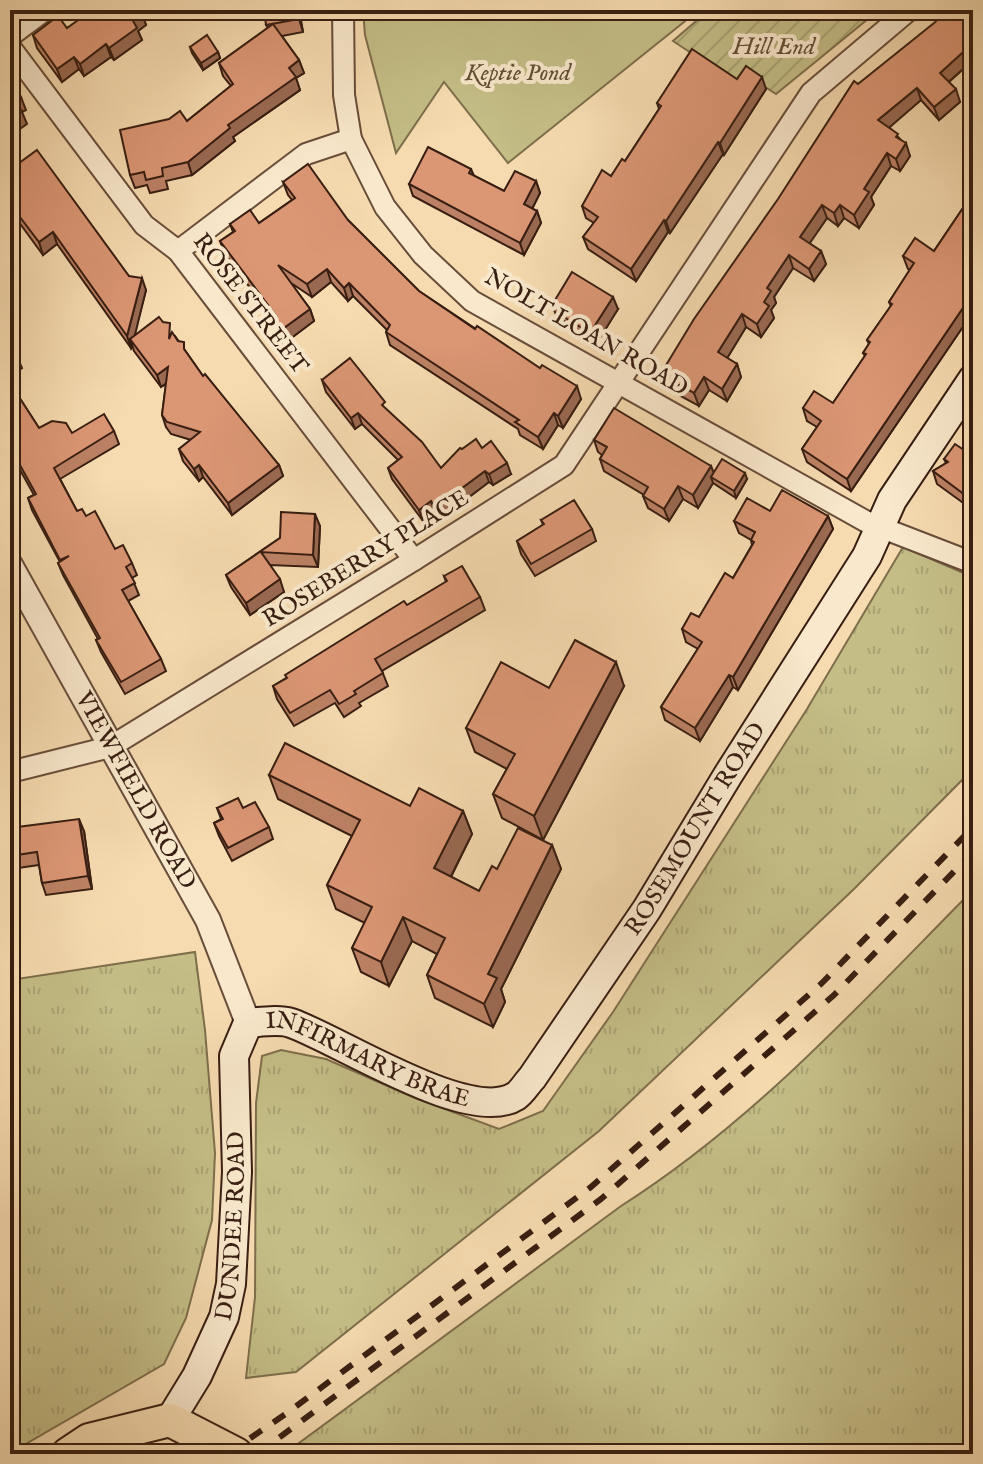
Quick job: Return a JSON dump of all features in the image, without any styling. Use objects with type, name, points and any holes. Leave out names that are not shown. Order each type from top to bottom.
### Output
[{"type":"main road","name":"ROSEMOUNT ROAD","points":[[488,1103],[515,1097],[532,1078],[647,909],[867,556],[892,500],[973,379]]},
{"type":"main road","name":"INFIRMARY BRAE","points":[[248,1023],[288,1021],[412,1080],[456,1097],[488,1103]]},
{"type":"main road","name":"DUNDEE ROAD","points":[[170,1420],[197,1376],[224,1317],[231,1284],[237,1172],[234,1056],[248,1023]]},
{"type":"main road","points":[[68,1454],[89,1440],[170,1420],[236,1454]]},
{"type":"street","points":[[10,36],[45,10]]},
{"type":"street","name":"NOLT LOAN ROAD","points":[[343,10],[344,95],[351,139],[385,207],[423,255],[472,301],[880,528],[973,563]]},
{"type":"street","name":"ROSEBERRY PLACE","points":[[10,772],[110,747],[564,465],[811,93],[909,10]]},
{"type":"street","name":"ROSE STREET","points":[[10,47],[144,225],[178,251],[414,560]]},
{"type":"street","points":[[178,251],[306,154],[351,139]]},
{"type":"street","name":"VIEWFIELD ROAD","points":[[10,565],[208,920],[248,1023]]},
{"type":"green space","name":"Keptie Pond","points":[[363,10],[699,10],[508,163],[444,82],[396,153],[365,35]]},
{"type":"green space","name":"Hill End","points":[[709,10],[879,10],[776,94],[750,77],[742,87],[673,41]]},
{"type":"green space","points":[[903,547],[973,577],[973,769],[854,889],[599,1131],[296,1372],[246,1378],[255,1297],[256,1103],[262,1056],[281,1050],[326,1059],[415,1098],[499,1129],[543,1111],[613,1012],[807,709]]},
{"type":"green space","points":[[973,890],[973,1454],[300,1454],[291,1449],[717,1137],[806,1058]]},
{"type":"green space","points":[[195,952],[215,1153],[212,1220],[186,1318],[164,1364],[10,1453],[10,980]]},
{"type":"building","points":[[92,10],[141,12],[132,19],[137,28],[109,48],[106,44],[80,64],[74,57],[57,69],[33,35],[58,16],[67,28]]},
{"type":"building","points":[[264,10],[297,10],[299,19],[266,25]]},
{"type":"building","points":[[948,10],[973,10],[973,46],[940,73],[956,89],[934,107],[917,88],[878,120],[906,143],[896,159],[887,153],[864,189],[869,192],[854,215],[840,205],[834,213],[822,205],[800,237],[821,251],[809,269],[789,255],[767,288],[771,291],[764,302],[769,306],[757,324],[742,314],[718,352],[737,364],[722,389],[704,377],[694,393],[660,375],[694,319],[778,199],[854,81],[858,84]]},
{"type":"building","points":[[273,24],[299,60],[289,68],[296,77],[228,125],[230,128],[188,162],[162,168],[163,176],[146,180],[144,172],[130,175],[120,130],[169,119],[180,111],[187,121],[233,84],[219,63]]},
{"type":"building","points":[[207,35],[218,52],[201,63],[190,47]]},
{"type":"building","points":[[692,49],[737,79],[746,66],[762,77],[720,143],[631,269],[583,237],[598,217],[582,206],[602,170],[611,176],[622,159],[625,161],[661,106],[657,103]]},
{"type":"building","points":[[10,83],[21,97],[15,102],[22,111],[10,120]]},
{"type":"building","points":[[428,147],[471,169],[469,173],[504,191],[515,171],[536,181],[524,204],[537,211],[520,243],[409,184]]},
{"type":"building","points":[[37,150],[129,276],[142,278],[127,336],[53,232],[39,242],[10,204],[10,184],[18,178],[11,169]]},
{"type":"building","points":[[308,164],[348,220],[419,291],[475,329],[477,326],[540,368],[542,365],[577,386],[558,416],[554,413],[538,437],[515,422],[519,420],[386,332],[390,325],[349,283],[344,288],[327,269],[307,284],[278,265],[310,309],[277,333],[277,317],[220,241],[235,231],[230,224],[250,210],[259,223],[295,198],[283,182]]},
{"type":"building","points":[[973,193],[973,293],[847,479],[802,449],[821,421],[803,408],[814,391],[833,403],[866,354],[863,353],[870,342],[867,340],[892,304],[889,302],[914,263],[903,256],[915,238],[934,251]]},
{"type":"building","points":[[572,272],[613,297],[590,333],[564,317],[567,313],[552,305]]},
{"type":"building","points":[[159,317],[163,322],[170,323],[169,339],[172,332],[178,341],[184,342],[184,349],[203,376],[205,374],[279,465],[228,503],[199,465],[194,469],[179,449],[200,432],[167,422],[162,415],[168,367],[157,375],[130,339]]},
{"type":"building","points":[[10,345],[17,356],[10,361]]},
{"type":"building","points":[[350,358],[385,402],[382,405],[422,442],[441,468],[460,448],[476,439],[482,448],[491,441],[507,463],[489,474],[485,471],[435,508],[431,501],[419,510],[388,468],[402,457],[358,413],[351,418],[322,380]]},
{"type":"building","points":[[10,383],[39,428],[52,421],[66,423],[72,433],[104,414],[114,431],[54,468],[77,511],[82,509],[86,516],[95,511],[115,549],[123,545],[132,563],[126,567],[135,583],[122,590],[161,659],[121,682],[96,640],[100,638],[58,563],[69,556],[60,560],[28,498],[36,494],[10,447]]},
{"type":"building","points":[[614,408],[711,466],[693,495],[678,486],[664,509],[643,496],[648,487],[600,459],[607,447],[594,440]]},
{"type":"building","points":[[955,444],[967,452],[973,444],[973,501],[933,471],[948,462],[944,459]]},
{"type":"building","points":[[722,459],[745,473],[734,491],[711,477]]},
{"type":"building","points":[[782,490],[828,516],[733,677],[729,675],[695,728],[661,707],[702,642],[682,629],[691,613],[699,617],[725,573],[733,578],[754,542],[751,540],[755,532],[734,521],[747,498],[770,511]]},
{"type":"building","points":[[574,500],[592,529],[531,564],[517,541],[544,524],[541,520]]},
{"type":"building","points":[[281,512],[315,514],[313,555],[261,552],[280,579],[246,603],[226,575],[280,538]]},
{"type":"building","points":[[462,566],[480,597],[375,659],[383,673],[354,691],[356,694],[339,704],[330,690],[290,713],[273,686],[287,678],[285,675],[404,601],[407,605],[447,581],[444,576]]},
{"type":"building","points":[[575,640],[616,662],[534,816],[493,794],[515,754],[466,728],[501,662],[549,688]]},
{"type":"building","points":[[285,743],[410,806],[419,788],[463,811],[434,868],[479,891],[492,866],[497,869],[518,828],[552,845],[488,974],[497,978],[484,1004],[427,975],[445,938],[403,917],[381,962],[352,948],[372,907],[327,885],[360,820],[269,775]]},
{"type":"building","points":[[238,798],[243,808],[255,802],[269,827],[228,848],[214,823],[223,819],[217,808]]},
{"type":"building","points":[[79,819],[88,876],[42,883],[37,852],[10,856],[10,828]]},
{"type":"railway","points":[[227,1454],[287,1413],[591,1187],[822,983],[973,827]]},
{"type":"railway","points":[[257,1454],[601,1199],[834,995],[973,852]]}]
